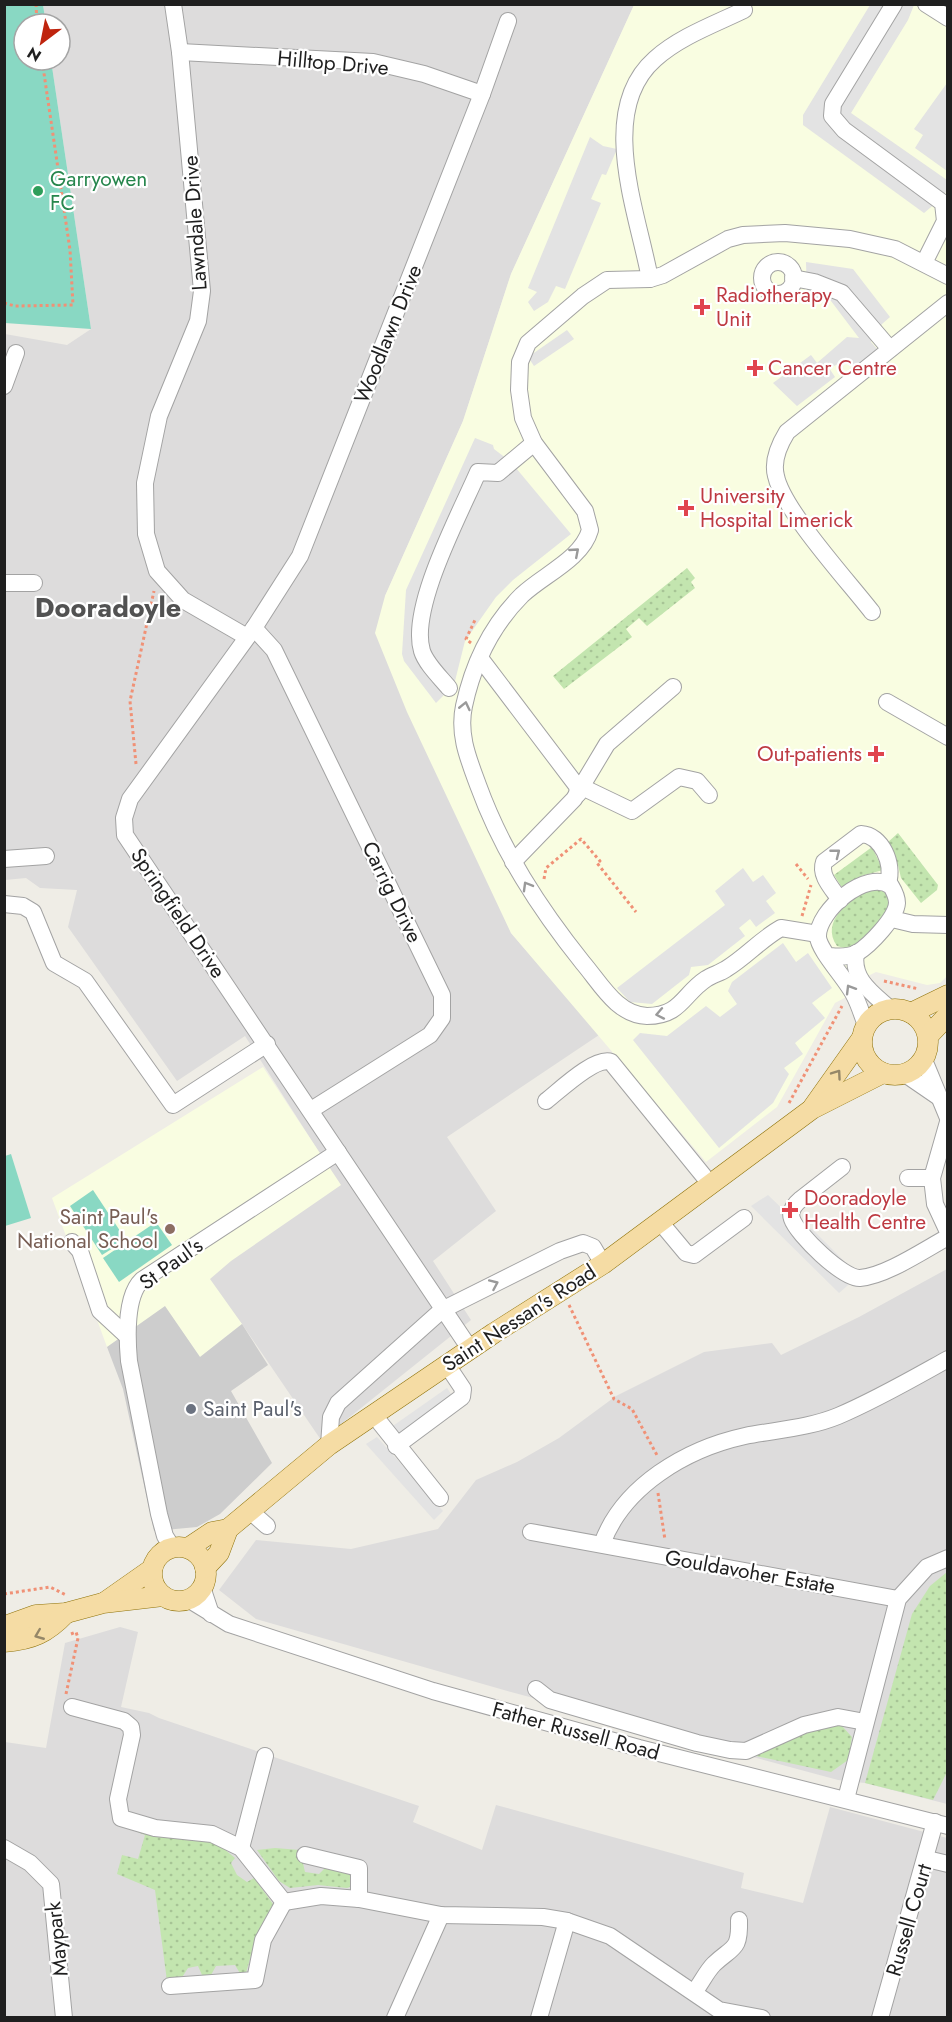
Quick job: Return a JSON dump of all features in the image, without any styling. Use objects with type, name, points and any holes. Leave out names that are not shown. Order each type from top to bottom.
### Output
[{"type":"main road","points":[[911,1012],[922,1022],[928,1036],[928,1048],[924,1060],[916,1069],[905,1074],[883,1073],[867,1061],[864,1032],[878,1013],[890,1009],[911,1012],[948,995]]},
{"type":"main road","points":[[928,1036],[948,1015]]},
{"type":"main road","name":"Saint Nessan's Road","points":[[812,1109],[864,1032]]},
{"type":"main road","name":"Saint Nessan's Road","points":[[180,1548],[212,1532],[228,1529],[329,1445],[373,1414],[603,1264],[812,1109],[883,1073]]},
{"type":"main road","name":"Saint Nessan's Road","points":[[198,1585],[219,1553],[228,1529]]},
{"type":"main road","points":[[180,1548],[199,1556],[198,1585],[175,1601],[163,1596],[154,1586],[152,1569],[159,1554],[180,1548]]},
{"type":"main road","points":[[96,1605],[152,1569]]},
{"type":"main road","points":[[4,1630],[11,1624],[36,1615],[66,1614],[96,1605],[163,1596]]},
{"type":"main road","points":[[4,1642],[22,1641],[37,1636],[49,1630],[66,1614]]},
{"type":"street","name":"Lawndale Drive","points":[[173,4],[180,52],[202,291],[198,321],[159,416],[145,483],[146,534],[158,571],[183,600],[251,633]]},
{"type":"street","points":[[894,4],[833,104],[832,116],[844,130],[943,203],[945,221],[924,262]]},
{"type":"street","points":[[926,4],[948,18]]},
{"type":"street","points":[[650,279],[623,148],[623,123],[628,104],[641,74],[655,58],[744,10]]},
{"type":"street","name":"Woodlawn Drive","points":[[251,633],[300,556],[482,94],[508,21]]},
{"type":"street","name":"Hilltop Drive","points":[[180,52],[373,62],[424,74],[482,94]]},
{"type":"street","points":[[818,934],[781,928],[726,969],[705,979],[689,998],[666,1014],[632,1014],[615,1002],[535,900],[493,825],[462,735],[464,705],[480,658],[501,618],[524,593],[580,548],[589,535],[590,525],[585,511],[534,443],[523,417],[519,390],[520,362],[528,343],[543,328],[607,280],[650,279],[676,269],[728,239],[743,235],[785,233],[850,239],[894,249],[948,276]]},
{"type":"street","points":[[793,278],[814,282],[842,293],[890,349]]},
{"type":"street","points":[[872,612],[786,501],[775,473],[775,463],[781,442],[787,432],[948,303]]},
{"type":"street","points":[[4,386],[16,353]]},
{"type":"street","points":[[449,688],[421,648],[423,613],[429,585],[478,472],[498,472],[534,443]]},
{"type":"street","points":[[4,583],[34,583]]},
{"type":"street","name":"Springfield Drive","points":[[251,633],[130,799],[124,818],[125,835],[470,1349]]},
{"type":"street","name":"Carrig Drive","points":[[251,633],[274,650],[442,995],[442,1018],[430,1035],[311,1110]]},
{"type":"street","points":[[480,658],[580,791],[627,811],[637,809],[680,777],[697,781],[709,795]]},
{"type":"street","points":[[513,862],[580,791],[599,754],[607,744],[673,687]]},
{"type":"street","points":[[887,702],[948,737]]},
{"type":"street","points":[[830,956],[838,957],[856,953],[892,919],[897,897],[888,883],[890,869],[880,845],[870,834],[861,834],[824,862],[822,868],[824,875],[840,900]]},
{"type":"street","points":[[4,859],[46,856]]},
{"type":"street","points":[[864,1032],[854,995],[830,956],[823,950],[818,934],[827,913],[840,900],[868,882],[888,883]]},
{"type":"street","points":[[4,904],[22,906],[33,912],[54,963],[85,981],[173,1105],[267,1044]]},
{"type":"street","points":[[892,919],[913,924],[948,925]]},
{"type":"street","points":[[856,953],[856,971],[865,987],[890,1009]]},
{"type":"street","points":[[924,1060],[948,1120],[932,1178],[935,1204],[948,1232]]},
{"type":"street","points":[[546,1101],[595,1064],[610,1062],[711,1185]]},
{"type":"street","points":[[905,1074],[941,1098]]},
{"type":"street","name":"St Paul's","points":[[180,1548],[165,1536],[159,1514],[129,1361],[127,1336],[132,1296],[142,1280],[338,1152]]},
{"type":"street","points":[[842,1167],[795,1205],[792,1214],[796,1225],[842,1273],[857,1278],[880,1272],[948,1237]]},
{"type":"street","points":[[908,1178],[932,1178]]},
{"type":"street","points":[[661,1223],[686,1253],[694,1255],[744,1218]]},
{"type":"street","points":[[72,1242],[80,1251],[100,1311],[127,1336]]},
{"type":"street","points":[[329,1445],[331,1417],[338,1403],[442,1310],[560,1251],[583,1243],[593,1247],[603,1264]]},
{"type":"street","points":[[602,1544],[610,1523],[626,1502],[660,1473],[714,1444],[837,1416],[948,1359]]},
{"type":"street","points":[[396,1446],[462,1397],[463,1389],[447,1365]]},
{"type":"street","points":[[373,1414],[396,1446],[440,1498]]},
{"type":"street","points":[[250,1511],[267,1526]]},
{"type":"street","name":"Gouldavoher Estate","points":[[531,1532],[898,1599]]},
{"type":"street","points":[[846,1799],[898,1599],[927,1567],[948,1558]]},
{"type":"street","name":"Father Russell Road","points":[[198,1585],[211,1614],[246,1630],[433,1691],[639,1748],[941,1824]]},
{"type":"street","points":[[536,1689],[550,1700],[697,1743],[730,1750],[746,1750],[804,1725],[838,1717],[865,1722]]},
{"type":"street","points":[[72,1707],[124,1721],[131,1727],[132,1735],[118,1799],[121,1818],[155,1828],[212,1834],[241,1848],[284,1902]]},
{"type":"street","points":[[241,1848],[265,1756]]},
{"type":"street","name":"Russell Court","points":[[880,2018],[927,1859],[941,1824]]},
{"type":"street","name":"Maypark","points":[[4,1848],[30,1863],[51,1884],[64,2018]]},
{"type":"street","points":[[305,1855],[359,1868],[359,1899]]},
{"type":"street","points":[[927,1859],[948,1864]]},
{"type":"street","points":[[284,1902],[321,1896],[359,1899],[441,1915],[543,1917],[567,1921],[610,1936],[694,1992],[718,2014],[762,2018]]},
{"type":"street","points":[[170,1986],[255,1980],[263,1940],[284,1902]]},
{"type":"street","points":[[395,2018],[441,1915]]},
{"type":"street","points":[[694,1992],[714,1964],[727,1956],[736,1944],[739,1920]]},
{"type":"street","points":[[539,2018],[567,1921]]},
{"type":"path","points":[[4,303],[15,306],[72,305],[70,250],[44,72]]},
{"type":"path","points":[[138,787],[130,701],[158,571]]},
{"type":"path","points":[[535,900],[550,891],[544,880],[546,868],[581,839],[600,861],[597,863],[636,912]]},
{"type":"path","points":[[796,864],[811,884],[798,929]]},
{"type":"path","points":[[878,980],[928,990]]},
{"type":"path","points":[[785,1128],[787,1108],[838,1011],[848,1000]]},
{"type":"path","points":[[562,1290],[614,1399],[632,1409],[660,1473],[667,1556]]},
{"type":"path","points":[[4,1594],[50,1587],[96,1605]]},
{"type":"path","points":[[67,1636],[76,1632],[78,1638],[64,1703],[72,1707]]},
{"type":"shaded area","points":[[43,5],[634,5],[511,274],[463,421],[385,596],[511,933],[599,1035],[447,1137],[496,1211],[433,1261],[471,1320],[321,1440],[242,1324],[201,1280],[340,1185],[245,1036],[177,1081],[68,927],[77,890],[40,888],[26,878],[5,880],[5,334],[67,345],[91,329],[53,72],[72,72],[72,12],[44,12]]},
{"type":"shaded area","name":"University Hospital Limerick","points":[[634,5],[947,5],[947,976],[940,983],[927,985],[876,972],[866,977],[865,987],[835,1003],[777,1107],[706,1162],[511,933],[407,712],[375,633],[385,596],[463,421],[511,274]]},
{"type":"shaded area","points":[[870,5],[914,5],[908,20],[851,113],[947,180],[947,190],[943,197],[924,213],[803,125],[803,115]]},
{"type":"shaded area","points":[[947,83],[947,171],[915,148],[923,135],[914,129]]},
{"type":"shaded area","points":[[590,137],[603,146],[617,149],[606,175],[602,174],[591,199],[601,203],[565,289],[556,286],[548,302],[534,311],[528,302],[537,292],[528,288]]},
{"type":"shaded area","points":[[806,262],[853,269],[890,317],[882,324],[871,342],[878,350],[854,368],[848,360],[829,368],[835,377],[797,406],[773,383],[811,355],[817,363],[847,337],[859,338],[831,301],[807,298]]},
{"type":"shaded area","points":[[567,330],[574,339],[534,366],[528,357]]},
{"type":"shaded area","points":[[475,438],[493,445],[494,449],[511,462],[571,534],[513,580],[496,597],[465,641],[454,685],[436,703],[404,661],[402,654],[406,590]]},
{"type":"shaded area","points":[[743,868],[753,882],[763,875],[776,893],[766,901],[775,913],[756,927],[750,919],[739,928],[745,936],[708,965],[691,967],[689,975],[652,1004],[630,1002],[617,988],[725,905],[715,891]]},
{"type":"shaded area","points":[[783,943],[796,962],[808,953],[832,988],[812,1003],[825,1018],[795,1043],[803,1054],[784,1068],[789,1074],[773,1103],[719,1148],[633,1040],[640,1033],[667,1036],[706,1006],[720,1017],[737,1004],[728,991],[732,982]]},
{"type":"shaded area","name":"Saint Paul's National School","points":[[263,1067],[341,1185],[231,1261],[210,1279],[242,1324],[200,1357],[165,1307],[107,1347],[52,1198]]},
{"type":"shaded area","points":[[768,1195],[796,1222],[812,1229],[843,1260],[855,1279],[839,1293],[751,1206]]},
{"type":"shaded area","points":[[947,1269],[947,1804],[865,1783],[838,1780],[511,1692],[256,1619],[219,1590],[256,1540],[351,1549],[438,1529],[476,1480],[517,1462],[559,1438],[616,1396],[704,1352],[772,1343],[781,1355],[859,1317]]},
{"type":"shaded area","points":[[165,1306],[200,1357],[242,1324],[268,1365],[231,1391],[272,1463],[220,1514],[197,1527],[154,1531],[123,1389],[107,1347]]},
{"type":"shaded area","points":[[447,1388],[459,1406],[404,1448],[390,1428]]},
{"type":"shaded area","points":[[377,1437],[443,1511],[434,1520],[366,1444]]},
{"type":"shaded area","points":[[120,1627],[138,1632],[121,1707],[149,1713],[419,1806],[413,1822],[482,1850],[496,1805],[744,1873],[741,1888],[803,1903],[830,1807],[947,1838],[947,2017],[5,2018],[5,1742],[46,1748],[65,1643]]},
{"type":"green space","name":"Garryowen FC","points":[[4,5],[43,5],[44,12],[12,12],[12,72],[53,72],[91,329],[5,323]]},
{"type":"green space","points":[[687,568],[695,578],[691,582],[695,588],[647,626],[639,618],[626,629],[632,637],[564,689],[553,676]]},
{"type":"green space","points":[[898,833],[938,885],[937,890],[921,903],[901,878],[898,865],[887,843]]},
{"type":"green space","points":[[872,847],[883,870],[861,876],[845,887],[841,886],[834,875]]},
{"type":"green space","points":[[867,888],[882,888],[891,900],[888,908],[880,922],[862,939],[848,949],[837,946],[833,937],[834,920],[845,906]]},
{"type":"green space","points":[[11,1154],[31,1218],[5,1226],[5,1156]]},
{"type":"green space","points":[[93,1190],[126,1240],[102,1255],[70,1206]]},
{"type":"green space","points":[[156,1222],[172,1245],[119,1282],[103,1258]]},
{"type":"green space","points":[[947,1572],[947,1772],[933,1800],[865,1783],[912,1614],[930,1586]]},
{"type":"green space","points":[[829,1724],[842,1726],[852,1737],[848,1760],[831,1772],[751,1755]]},
{"type":"green space","points":[[135,1831],[217,1843],[235,1858],[231,1863],[237,1875],[247,1882],[254,1878],[273,1904],[257,1934],[246,1973],[241,1975],[235,1965],[216,1966],[211,1975],[202,1975],[198,1966],[188,1968],[181,1979],[167,1981],[155,1890],[117,1874],[122,1855],[138,1859],[145,1835]]},
{"type":"green space","points":[[275,1848],[300,1850],[305,1872],[319,1874],[326,1867],[351,1873],[353,1886],[347,1888],[318,1885],[290,1888],[279,1881],[257,1850]]},
{"type":"place","name":"Garryowen FC","points":[[38,191]]},
{"type":"place","name":"Radiotherapy Unit","points":[[702,307]]},
{"type":"place","name":"Cancer Centre","points":[[755,368]]},
{"type":"place","name":"University Hospital Limerick","points":[[686,508]]},
{"type":"place","name":"Out-patients","points":[[876,754]]},
{"type":"place","name":"Dooradoyle Health Centre","points":[[790,1210]]},
{"type":"place","name":"Saint Paul's National School","points":[[170,1229]]},
{"type":"place","name":"Saint Paul's","points":[[191,1409]]},
{"type":"district","name":"Dooradoyle","points":[[108,607]]}]
